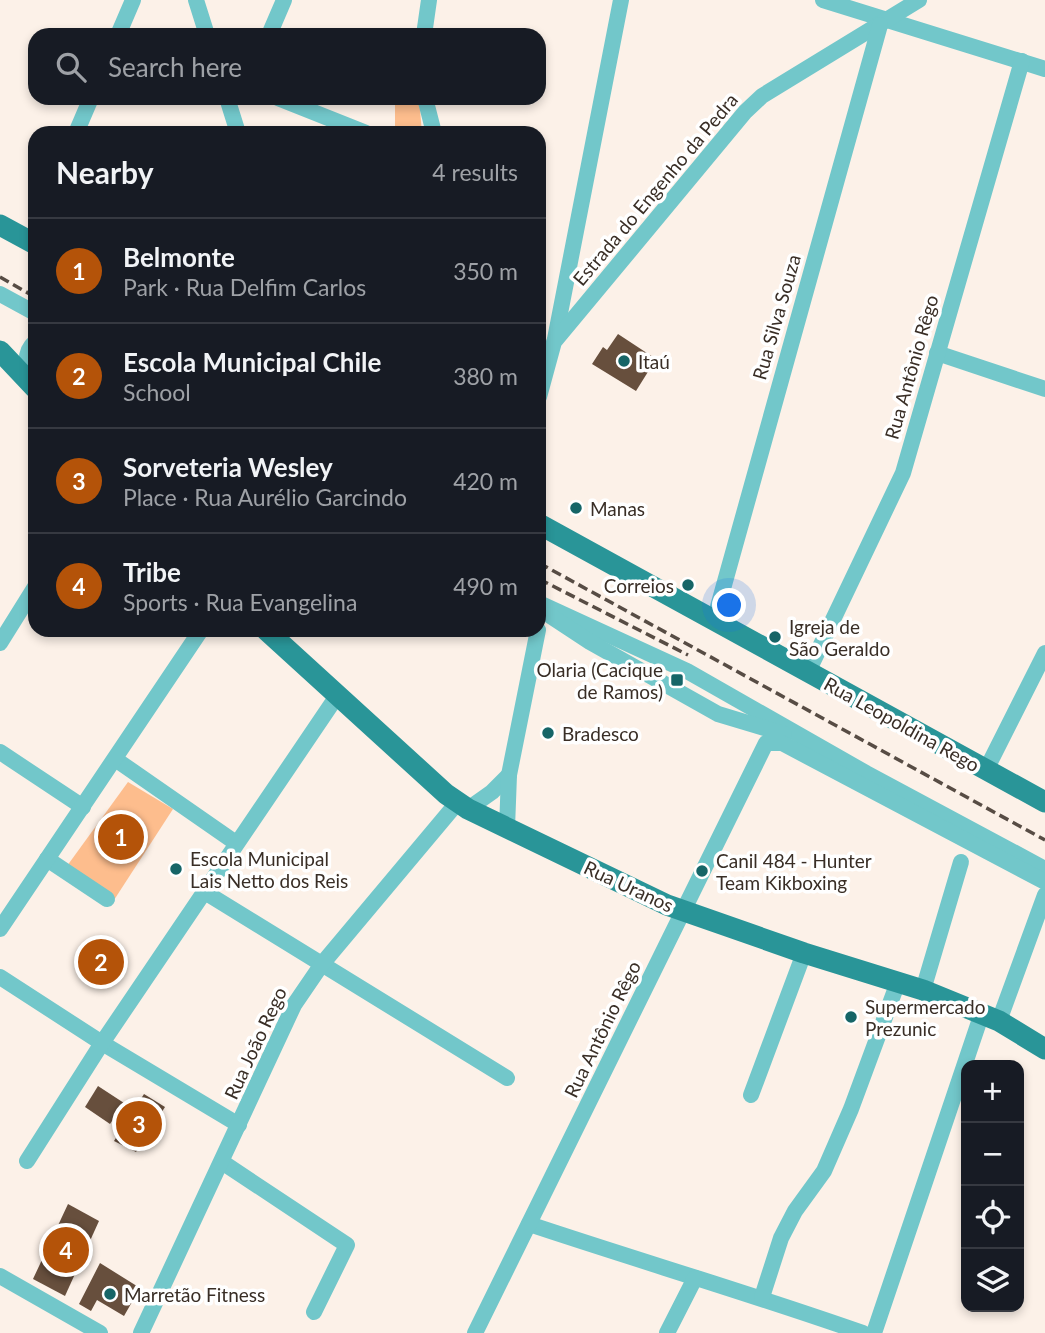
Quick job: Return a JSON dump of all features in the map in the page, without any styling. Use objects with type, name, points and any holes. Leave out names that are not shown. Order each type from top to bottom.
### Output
[{"type":"main road","points":[[0,225],[28,236]]},
{"type":"main road","points":[[0,351],[28,381]]},
{"type":"main road","name":"Rua Leopoldina Rego","points":[[546,528],[1045,802]]},
{"type":"main road","name":"Rua Uranos","points":[[274,637],[463,806],[683,912],[923,990],[990,1017],[1045,1049]]},
{"type":"street","points":[[121,28],[133,0]]},
{"type":"street","points":[[196,0],[205,28]]},
{"type":"street","points":[[273,28],[284,0]]},
{"type":"street","points":[[425,28],[429,0]]},
{"type":"street","points":[[554,342],[621,0]]},
{"type":"street","points":[[823,0],[884,23],[1045,69]]},
{"type":"street","name":"Estrada do Engenho da Pedra","points":[[546,371],[554,342],[745,112],[762,96],[919,0]]},
{"type":"street","name":"Rua Silva Souza","points":[[714,621],[884,23]]},
{"type":"street","name":"Rua Antônio Rêgo","points":[[808,672],[903,473],[1022,61]]},
{"type":"street","points":[[79,126],[88,105]]},
{"type":"street","points":[[229,105],[236,126]]},
{"type":"street","points":[[296,105],[348,126]]},
{"type":"street","points":[[427,105],[432,126]]},
{"type":"street","points":[[0,294],[28,309]]},
{"type":"street","points":[[937,353],[1045,388]]},
{"type":"street","points":[[0,643],[28,598]]},
{"type":"street","points":[[546,608],[687,671],[810,742],[1045,869]]},
{"type":"street","points":[[546,610],[590,642],[718,714],[810,742]]},
{"type":"street","points":[[0,929],[196,637]]},
{"type":"street","points":[[507,828],[509,775],[537,637]]},
{"type":"street","points":[[986,770],[1045,653]]},
{"type":"street","points":[[27,1161],[203,891],[337,696]]},
{"type":"street","name":"Rua Antônio Rêgo","points":[[475,1333],[766,743],[782,743],[1045,882]]},
{"type":"street","points":[[0,752],[83,807]]},
{"type":"street","points":[[115,759],[236,843]]},
{"type":"street","name":"Rua João Rego","points":[[141,1333],[294,1005],[322,964],[463,806],[492,792],[509,775]]},
{"type":"street","points":[[47,859],[107,899]]},
{"type":"street","points":[[923,990],[961,862]]},
{"type":"street","points":[[203,891],[507,1078]]},
{"type":"street","points":[[874,1333],[990,1017],[1045,895]]},
{"type":"street","points":[[751,1096],[804,953]]},
{"type":"street","points":[[0,977],[102,1043],[239,1125]]},
{"type":"street","points":[[762,1297],[788,1225],[824,1171],[851,1109],[898,982]]},
{"type":"street","points":[[222,1162],[347,1245],[314,1312]]},
{"type":"street","points":[[529,1224],[762,1297],[863,1333]]},
{"type":"street","points":[[0,1276],[100,1333]]},
{"type":"street","points":[[667,1333],[695,1278]]},
{"type":"shaded area","points":[[395,105],[420,105],[421,126],[395,126]]},
{"type":"shaded area","points":[[128,782],[173,809],[114,900],[67,866]]},
{"type":"building","name":"Itaú","points":[[618,334],[656,359],[636,391],[592,364],[603,347],[607,350]]},
{"type":"building","points":[[98,1086],[124,1103],[110,1124],[85,1107]]},
{"type":"building","points":[[144,1094],[165,1107],[136,1152],[114,1141]]},
{"type":"building","points":[[68,1204],[99,1221],[65,1296],[33,1279]]},
{"type":"building","name":"Marretão Fitness","points":[[100,1263],[140,1288],[124,1316],[97,1300],[91,1311],[79,1304]]},
{"type":"railway","points":[[0,277],[28,293]]},
{"type":"railway","points":[[546,567],[1045,840]]},
{"type":"railway","points":[[546,583],[688,655]]},
{"type":"place","name":"Itaú","points":[[624,361]]},
{"type":"place","name":"Manas","points":[[576,508]]},
{"type":"place","name":"Correios","points":[[688,585]]},
{"type":"place","name":"Igreja de São Geraldo","points":[[775,637]]},
{"type":"place","name":"Olaria (Cacique de Ramos)","points":[[677,680]]},
{"type":"place","name":"Bradesco","points":[[548,733]]},
{"type":"place","name":"Belmonte","points":[[121,837]]},
{"type":"place","name":"Escola Municipal Lais Netto dos Reis","points":[[176,869]]},
{"type":"place","name":"Canil 484 - Hunter Team Kikboxing","points":[[702,871]]},
{"type":"place","name":"Escola Municipal Chile","points":[[101,962]]},
{"type":"place","name":"Supermercado Prezunic","points":[[851,1017]]},
{"type":"place","name":"Sorveteria Wesley","points":[[139,1124]]},
{"type":"place","name":"Tribe","points":[[66,1250]]},
{"type":"place","name":"Marretão Fitness","points":[[110,1294]]}]
